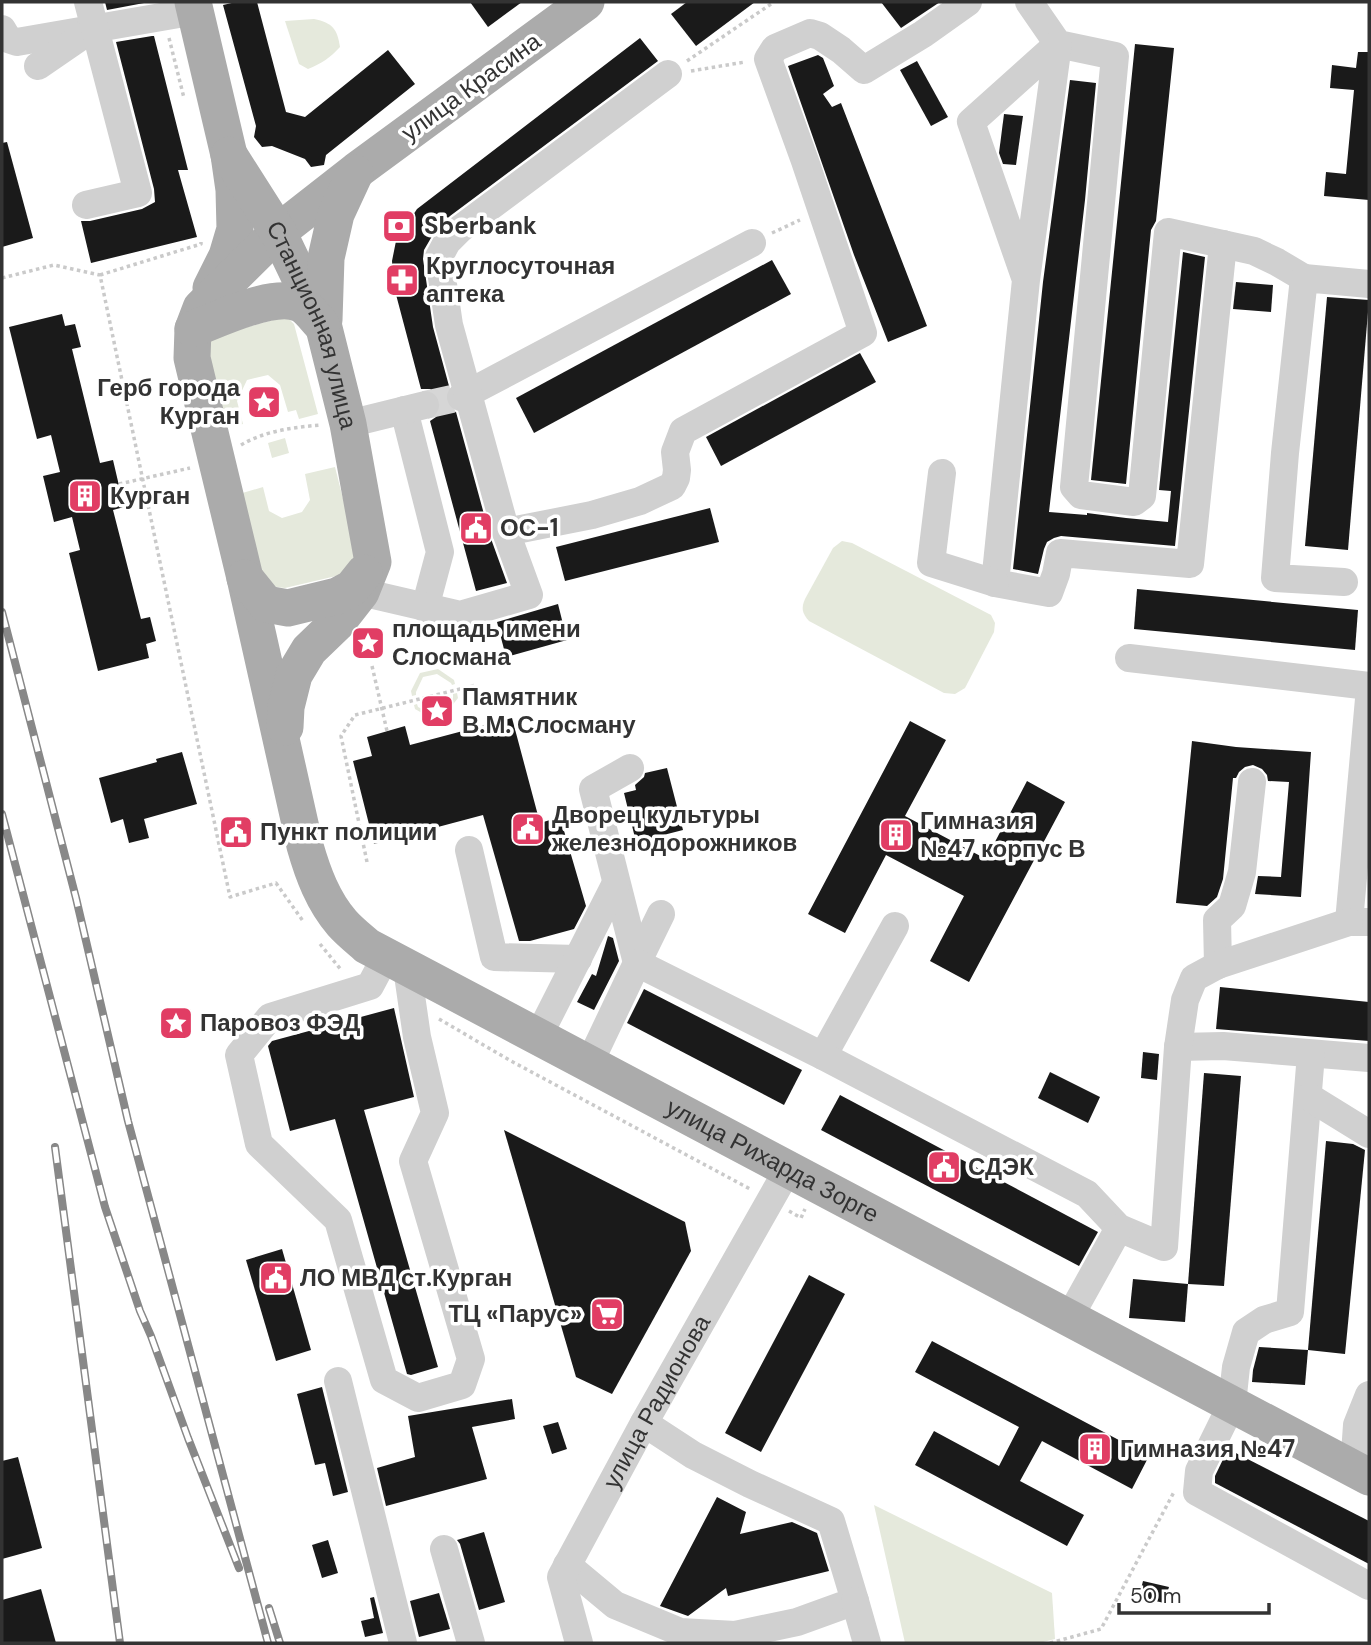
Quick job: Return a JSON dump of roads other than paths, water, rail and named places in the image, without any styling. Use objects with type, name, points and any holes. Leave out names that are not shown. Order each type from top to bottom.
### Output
[{"type":"main road","name":"улица Красина","points":[[278,232],[355,171],[586,2]]},
{"type":"main road","name":"Станционная улица","points":[[184,10],[229,155],[234,190],[235,229],[227,256],[195,332]]},
{"type":"main road","points":[[229,155],[254,177],[273,187],[297,190],[355,171]]},
{"type":"main road","name":"Станционная улица","points":[[229,155],[278,232],[324,328],[348,424],[364,508],[367,577]]},
{"type":"main road","points":[[324,328],[326,258],[336,214],[355,171]]},
{"type":"main road","points":[[278,232],[195,332],[217,461],[245,578],[266,604],[288,608],[337,596],[367,577]]},
{"type":"main road","points":[[195,332],[268,301],[285,299],[303,305],[324,328]]},
{"type":"main road","points":[[284,753],[286,706],[294,675],[309,650],[336,624],[367,577]]},
{"type":"main road","name":"улица Рихарда Зорге","points":[[245,578],[313,872],[325,899],[342,923],[367,946],[1361,1473]]},
{"type":"street","points":[[506,532],[592,515],[640,501],[672,486],[677,470],[676,452],[683,431],[863,333],[768,59],[775,48],[810,33],[820,36],[841,50],[864,70],[923,34],[968,2]]},
{"type":"street","points":[[995,583],[1026,280],[1058,44],[1029,2]]},
{"type":"street","points":[[2,29],[9,39],[17,42],[91,15],[184,10]]},
{"type":"street","points":[[38,66],[91,15]]},
{"type":"street","points":[[86,205],[138,193],[91,15]]},
{"type":"street","points":[[1026,280],[971,122],[1058,44]]},
{"type":"street","points":[[1058,44],[1115,56],[1074,487],[1081,495],[1162,505]]},
{"type":"street","points":[[367,577],[425,608],[460,615],[530,595],[506,532],[465,395],[449,325],[439,257],[447,242],[460,229],[668,74]]},
{"type":"street","points":[[1133,502],[1142,496],[1168,232],[1254,251],[1304,278],[1369,284]]},
{"type":"street","points":[[465,395],[752,243]]},
{"type":"street","points":[[942,473],[932,563],[995,583],[1049,593],[1060,553],[1190,564],[1223,244]]},
{"type":"street","points":[[1304,278],[1275,578],[1344,582]]},
{"type":"street","points":[[348,424],[415,408],[440,552],[425,608]]},
{"type":"street","points":[[1129,658],[1369,686]]},
{"type":"street","points":[[630,768],[593,789],[637,963],[824,1056],[1087,1194],[1119,1228],[1164,1247],[1178,1047],[1185,1000],[1195,978],[1218,965],[1359,922],[1369,699]]},
{"type":"street","points":[[1218,965],[1216,920],[1232,906],[1242,872],[1252,782]]},
{"type":"street","points":[[469,850],[494,957],[578,959]]},
{"type":"street","points":[[538,1037],[615,883]]},
{"type":"street","points":[[589,1064],[661,914]]},
{"type":"street","points":[[824,1056],[895,926]]},
{"type":"street","points":[[397,962],[413,1006],[417,1037],[435,1113],[413,1161],[471,1359],[462,1385],[418,1398],[384,1380],[338,1220],[258,1144],[239,1055],[270,1017],[370,986],[397,962]]},
{"type":"street","points":[[1178,1047],[1223,1046],[1369,1058]]},
{"type":"street","points":[[1311,1054],[1290,1312],[1264,1320],[1246,1332],[1236,1367],[1231,1404],[1199,1471],[1197,1492],[1369,1586]]},
{"type":"street","points":[[1309,1097],[1369,1134]]},
{"type":"street","name":"улица Радионова","points":[[574,1642],[561,1577],[644,1423],[788,1169]]},
{"type":"street","points":[[1069,1318],[1119,1228]]},
{"type":"street","points":[[338,1381],[403,1643]]},
{"type":"street","points":[[1361,1473],[1357,1425],[1369,1395]]},
{"type":"street","points":[[644,1423],[694,1455],[831,1521],[867,1643]]},
{"type":"street","points":[[444,1549],[471,1643]]},
{"type":"street","points":[[567,1565],[615,1605],[680,1632],[735,1635],[800,1633],[855,1601]]},
{"type":"tunnel","points":[[425,405],[461,397]]},
{"type":"railway","points":[[2,612],[76,898],[128,1121],[268,1643]]},
{"type":"railway","points":[[2,814],[105,1207],[140,1311],[239,1568]]},
{"type":"railway","points":[[55,1147],[120,1643]]},
{"type":"railway","points":[[269,1608],[280,1643]]},
{"type":"place","name":"Sberbank","points":[[399,226]]},
{"type":"place","name":"Круглосуточная аптека","points":[[402,280]]},
{"type":"place","name":"Герб города Курган","points":[[264,402]]},
{"type":"place","name":"Курган","points":[[85,496]]},
{"type":"place","name":"ОС-1","points":[[476,528]]},
{"type":"place","name":"площадь имени Слосмана","points":[[368,643]]},
{"type":"place","name":"Памятник В.М. Слосману","points":[[437,711]]},
{"type":"place","name":"Дворец культуры железнодорожников","points":[[528,829]]},
{"type":"place","name":"Пункт полиции","points":[[236,832]]},
{"type":"place","name":"Гимназия №47 корпус В","points":[[896,835]]},
{"type":"place","name":"Паровоз ФЭД","points":[[176,1023]]},
{"type":"place","name":"СДЭК","points":[[944,1167]]},
{"type":"place","name":"ЛО МВД ст.Курган","points":[[276,1278]]},
{"type":"place","name":"ТЦ «Парус»","points":[[607,1314]]},
{"type":"place","name":"Гимназия №47","points":[[1095,1449]]}]
